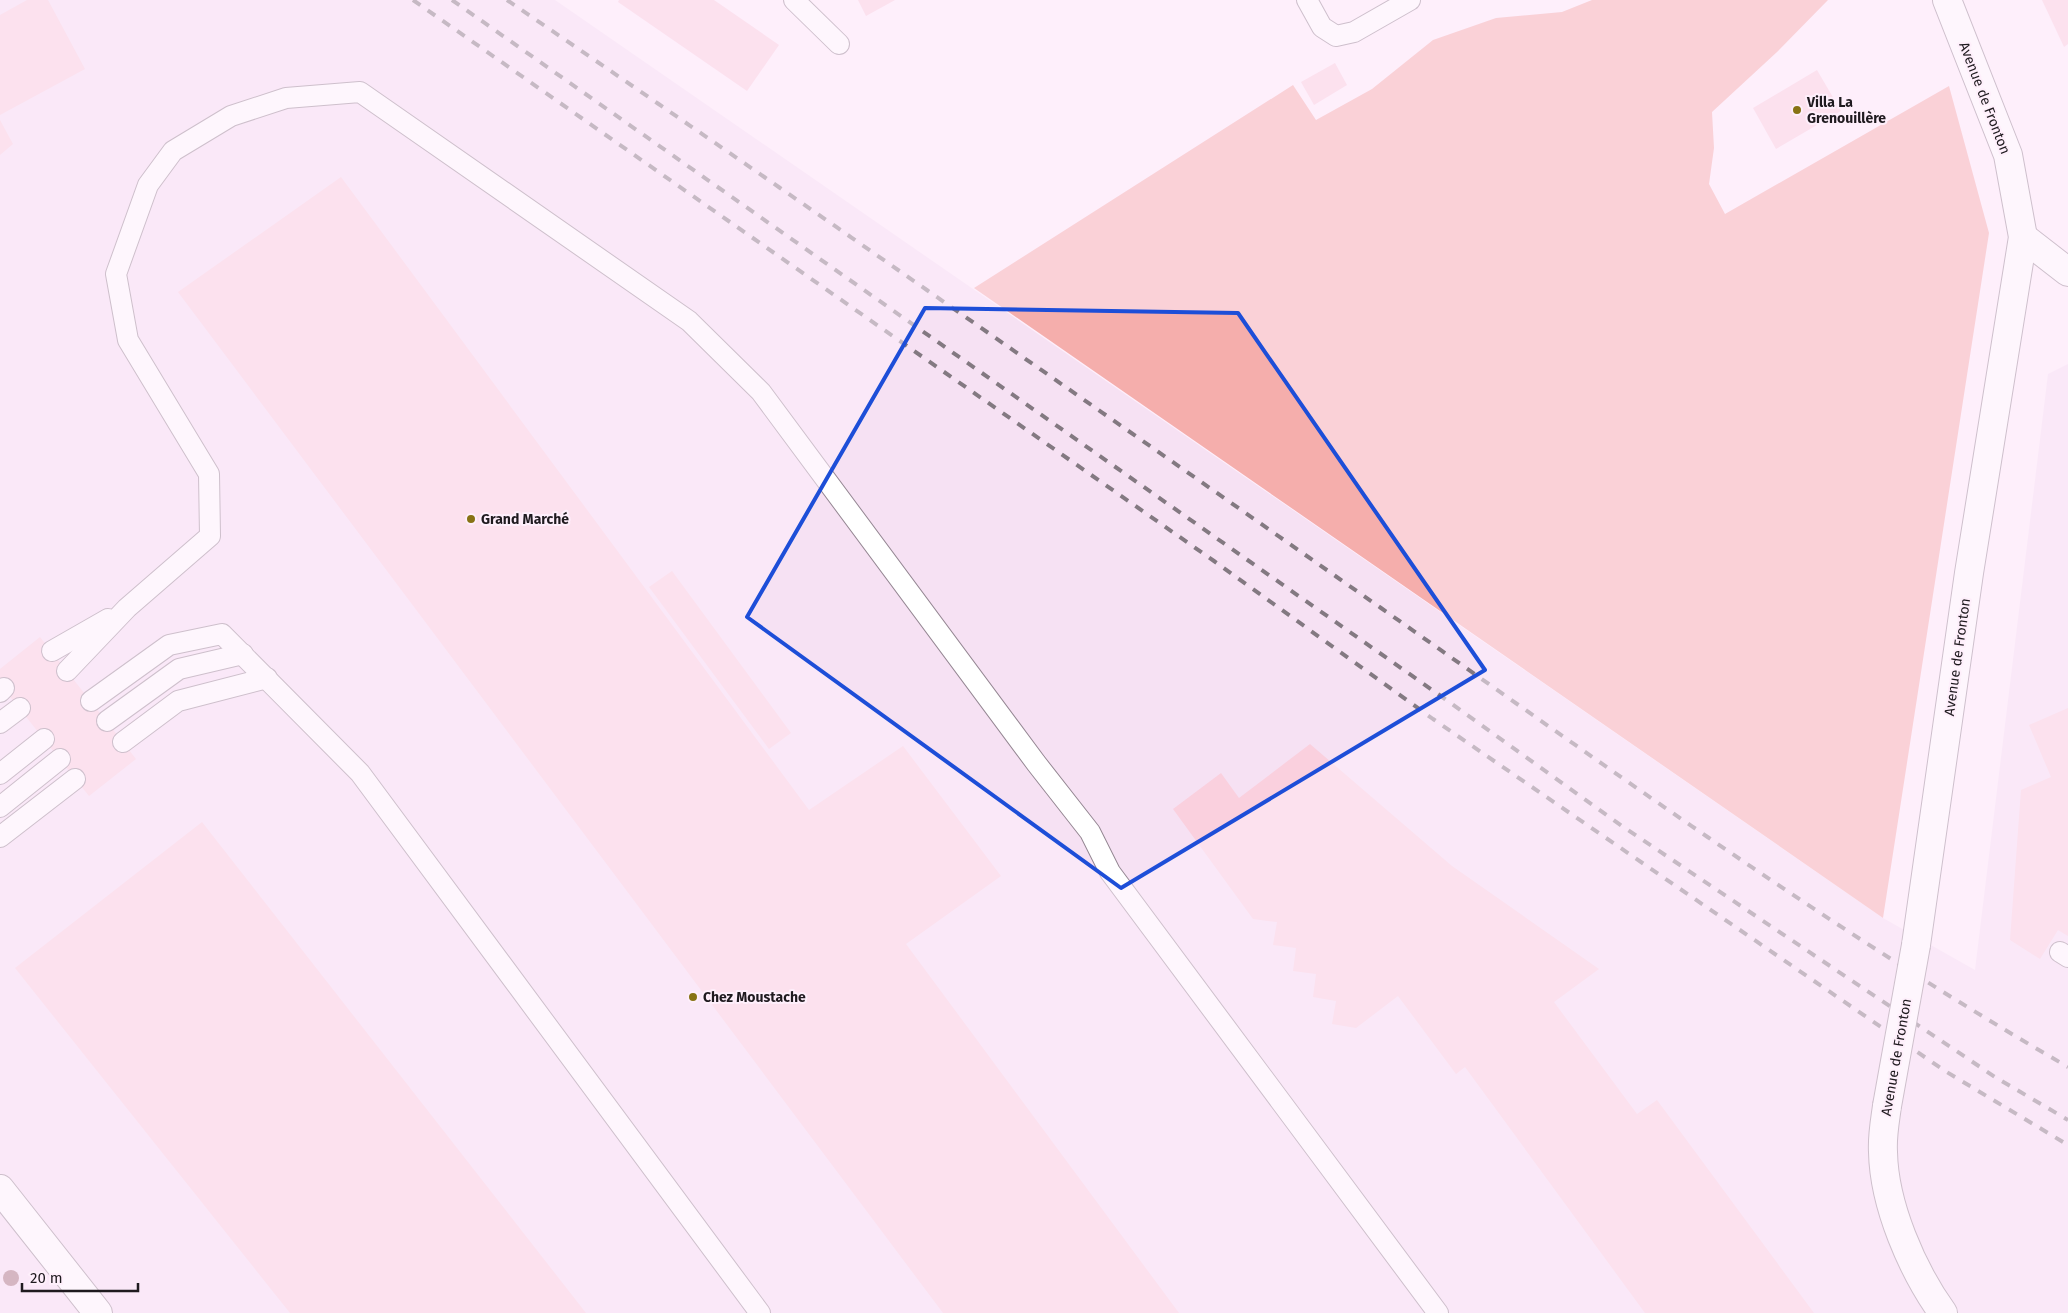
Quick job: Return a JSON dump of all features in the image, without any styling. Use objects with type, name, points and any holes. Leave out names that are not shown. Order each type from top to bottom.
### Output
[{"type":"street","name":"Avenue de Fronton","points":[[1943,1313],[1919,1276],[1900,1231],[1885,1181],[1883,1133],[1916,944],[1969,572],[2023,236],[2008,155],[1947,0]]},
{"type":"street","points":[[2023,236],[2068,272]]},
{"type":"street","points":[[0,1189],[98,1313]]},
{"type":"lane","points":[[794,0],[839,44]]},
{"type":"lane","points":[[1306,0],[1322,27],[1336,36],[1354,32],[1410,0]]},
{"type":"lane","points":[[67,672],[127,608],[210,536],[209,474],[128,340],[116,274],[148,185],[173,151],[231,116],[286,98],[360,92],[689,321],[761,392],[1036,763],[1090,832],[1110,872],[1438,1313]]},
{"type":"lane","points":[[52,652],[127,608]]},
{"type":"lane","points":[[91,701],[169,645],[222,634],[360,774],[760,1313]]},
{"type":"lane","points":[[106,721],[179,669],[243,654]]},
{"type":"lane","points":[[123,742],[178,701],[267,678]]},
{"type":"lane","points":[[0,723],[20,708]]},
{"type":"lane","points":[[0,774],[44,739]]},
{"type":"lane","points":[[0,807],[60,759]]},
{"type":"lane","points":[[0,837],[75,779]]},
{"type":"highlighted area","points":[[925,308],[1238,313],[1485,670],[1121,888],[747,617]]},
{"type":"shaded area","points":[[0,0],[555,0],[1883,918],[1975,970],[2048,374],[2068,364],[2068,1313],[0,1313]]},
{"type":"shaded area","points":[[1592,0],[1828,0],[1777,52],[1712,112],[1714,148],[1709,184],[1725,214],[1949,86],[1989,233],[1883,918],[974,288],[1293,85],[1316,120],[1372,89],[1433,40],[1496,18],[1562,12]]},
{"type":"building","points":[[27,0],[48,0],[85,69],[0,115],[0,15]]},
{"type":"building","points":[[619,0],[714,0],[779,45],[747,91],[618,2]]},
{"type":"building","points":[[858,0],[895,0],[866,16]]},
{"type":"building","points":[[2042,0],[2068,0],[2068,44],[2064,47]]},
{"type":"building","points":[[1335,63],[1347,85],[1314,105],[1301,82]]},
{"type":"building","name":"Villa La Grenouillère","points":[[1817,70],[1841,111],[1776,149],[1753,108]]},
{"type":"building","points":[[0,120],[13,144],[0,155]]},
{"type":"building","name":"Grand Marché","points":[[341,177],[809,810],[903,746],[1001,876],[906,944],[1179,1313],[943,1313],[178,292]]},
{"type":"building","points":[[672,571],[791,733],[769,749],[649,587]]},
{"type":"building","points":[[40,637],[136,759],[89,796],[0,684],[0,669]]},
{"type":"building","points":[[2068,708],[2068,936],[2058,930],[2040,959],[2010,940],[2021,790],[2051,777],[2029,725]]},
{"type":"building","points":[[1310,744],[1452,866],[1599,969],[1554,1002],[1637,1114],[1657,1100],[1814,1313],[1645,1313],[1465,1067],[1456,1074],[1398,996],[1356,1028],[1332,1024],[1336,1001],[1313,997],[1316,974],[1293,971],[1296,948],[1273,945],[1277,922],[1253,919],[1173,809],[1221,773],[1239,798]]},
{"type":"building","points":[[202,822],[586,1313],[290,1313],[15,968]]},
{"type":"railway","points":[[413,0],[1214,561],[1433,719],[1945,1071],[2068,1145]]},
{"type":"railway","points":[[452,0],[1445,699],[1622,826],[1995,1077],[2068,1120]]},
{"type":"railway","points":[[507,0],[945,302],[1719,845],[1891,959],[2068,1067]]},
{"type":"place","name":"Villa La Grenouillère","points":[[1797,110]]},
{"type":"place","name":"Grand Marché","points":[[471,519]]},
{"type":"place","name":"Chez Moustache","points":[[693,997]]}]
